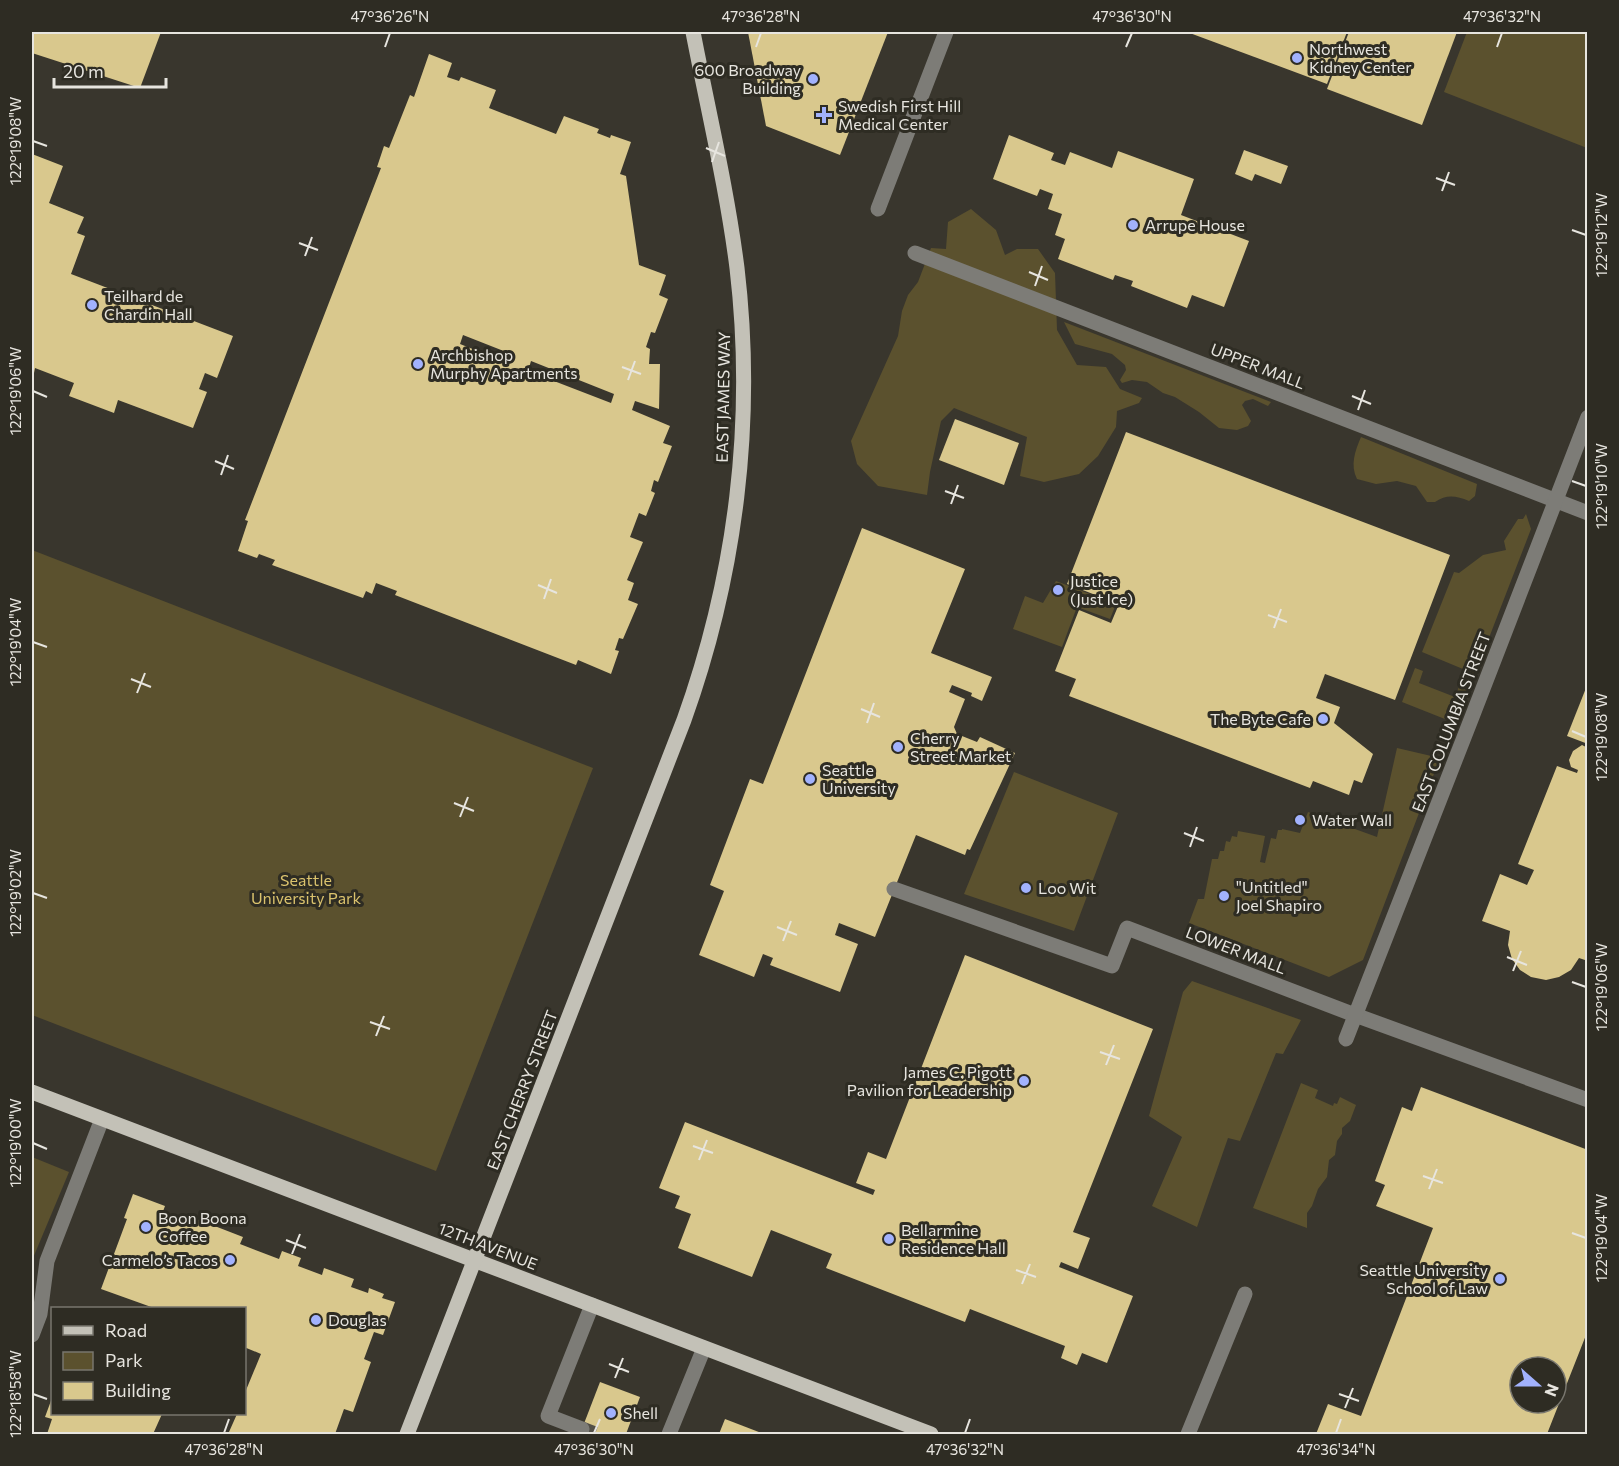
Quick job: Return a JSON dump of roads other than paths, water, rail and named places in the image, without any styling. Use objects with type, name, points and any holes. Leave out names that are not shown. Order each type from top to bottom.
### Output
[{"type":"main road","name":"EAST JAMES WAY","points":[[669,758],[704,663],[725,576],[738,487],[744,394],[742,332],[733,239],[693,32]]},
{"type":"main road","name":"EAST CHERRY STREET","points":[[408,1434],[669,758]]},
{"type":"main road","name":"12TH AVENUE","points":[[32,1092],[931,1434]]},
{"type":"street","points":[[878,209],[946,32]]},
{"type":"street","name":"UPPER MALL","points":[[915,253],[1587,513]]},
{"type":"street","name":"EAST COLUMBIA STREET","points":[[1346,1039],[1587,417]]},
{"type":"street","name":"LOWER MALL","points":[[894,889],[1112,966],[1127,928],[1587,1100]]},
{"type":"street","points":[[32,1335],[40,1314],[47,1261],[102,1119]]},
{"type":"street","points":[[1188,1434],[1245,1294]]},
{"type":"street","points":[[582,1429],[548,1416],[592,1305]]},
{"type":"street","points":[[669,1434],[704,1348]]},
{"type":"tunnel","points":[[582,1429],[595,1434]]},
{"type":"place","name":"Northwest Kidney Center","points":[[1297,58]]},
{"type":"place","name":"600 Broadway Building","points":[[813,79]]},
{"type":"place","name":"Swedish First Hill Medical Center","points":[[824,115]]},
{"type":"place","name":"Arrupe House","points":[[1133,225]]},
{"type":"place","name":"Teilhard de Chardin Hall","points":[[92,305]]},
{"type":"place","name":"Archbishop Murphy Apartments","points":[[418,364]]},
{"type":"place","name":"Justice (Just Ice)","points":[[1058,590]]},
{"type":"place","name":"The Byte Cafe","points":[[1323,719]]},
{"type":"place","name":"Cherry Street Market","points":[[898,747]]},
{"type":"place","name":"Seattle University","points":[[810,779]]},
{"type":"place","name":"Water Wall","points":[[1300,820]]},
{"type":"place","name":"Loo Wit","points":[[1026,888]]},
{"type":"place","name":"\"Untitled\" Joel Shapiro","points":[[1224,896]]},
{"type":"place","name":"James C. Pigott Pavilion for Leadership","points":[[1024,1081]]},
{"type":"place","name":"Boon Boona Coffee","points":[[146,1227]]},
{"type":"place","name":"Bellarmine Residence Hall","points":[[889,1239]]},
{"type":"place","name":"Carmelo’s Tacos","points":[[230,1260]]},
{"type":"place","name":"Seattle University School of Law","points":[[1500,1279]]},
{"type":"place","name":"Douglas","points":[[316,1320]]},
{"type":"place","name":"Shell","points":[[611,1413]]},
{"type":"park label","name":"Seattle University Park","points":[[306,889]]}]
